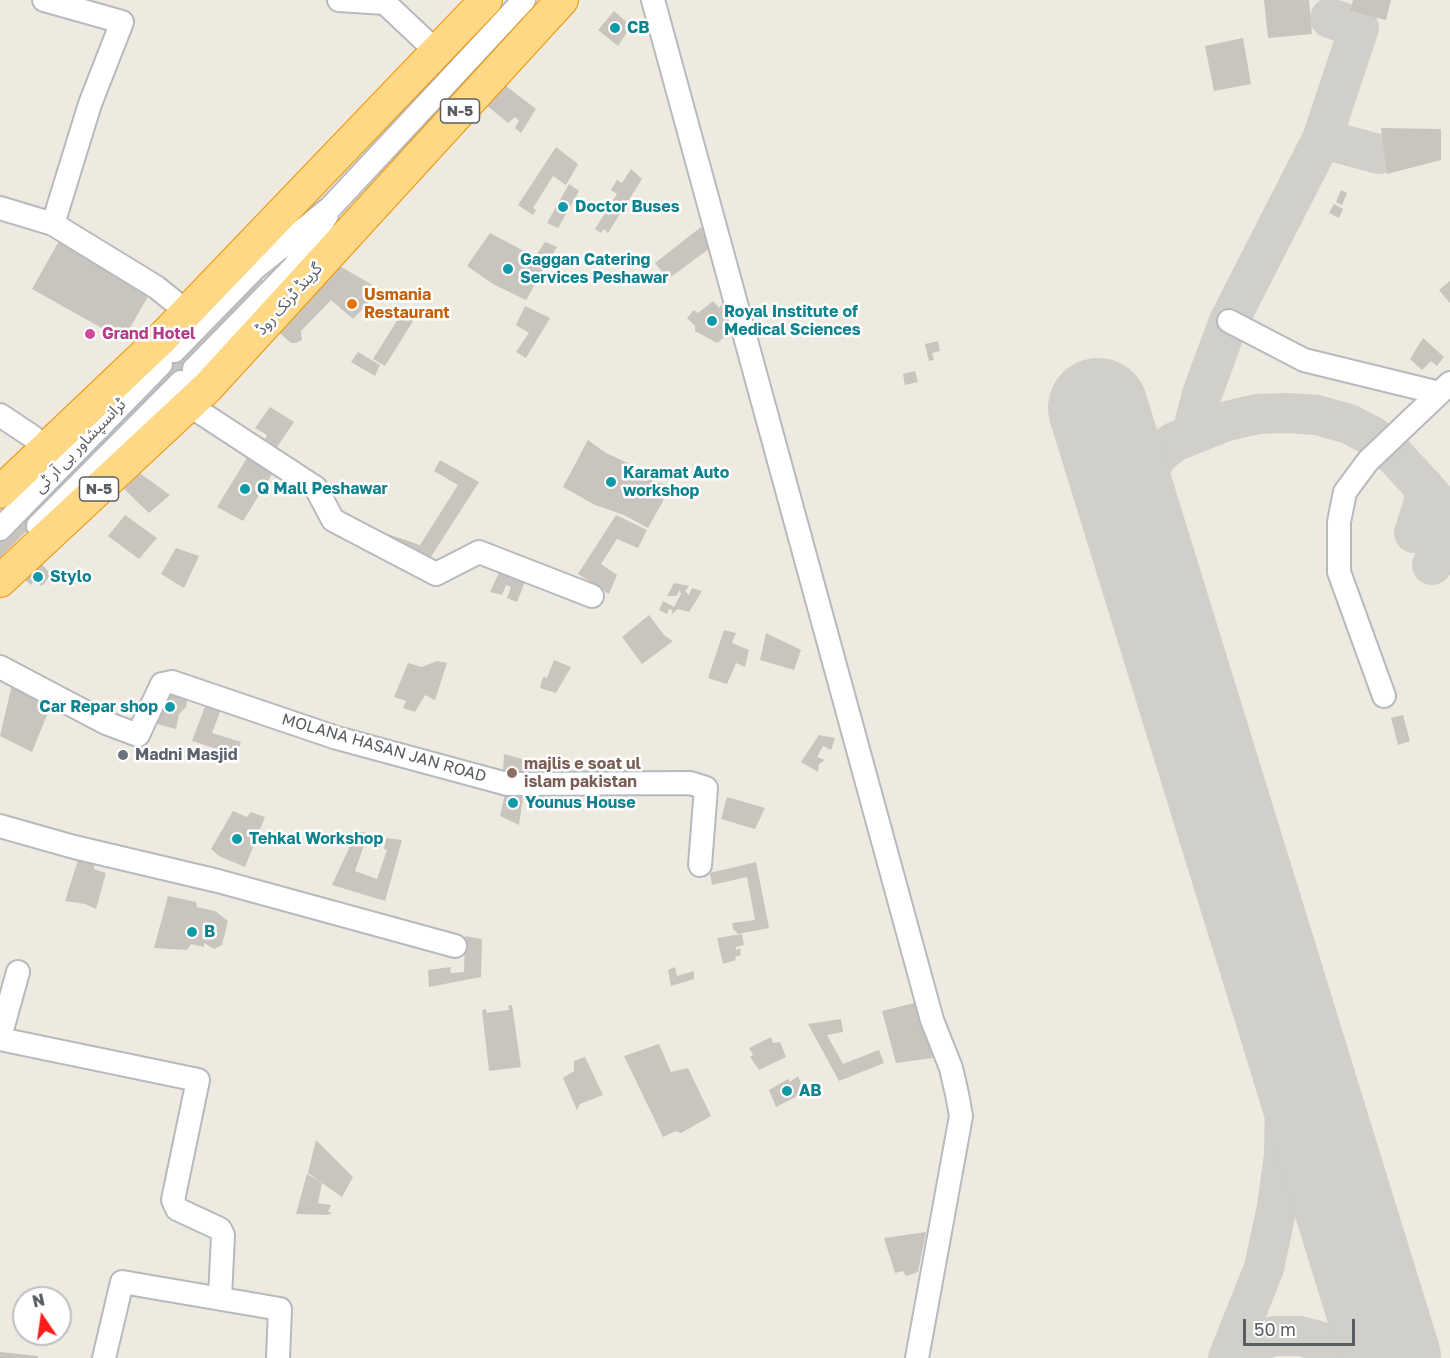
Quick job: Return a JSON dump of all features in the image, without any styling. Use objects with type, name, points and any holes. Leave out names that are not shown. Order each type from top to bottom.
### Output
[{"type":"highway","points":[[0,492],[161,339],[486,0]]},
{"type":"highway","name":"گرینڈ ٹرنک روڈ","points":[[0,581],[188,385],[224,370],[562,0]]},
{"type":"street","points":[[44,0],[122,22],[90,104],[53,224]]},
{"type":"street","points":[[339,0],[385,3],[436,52]]},
{"type":"street","name":"ٹرانسپشاور بی آر ٹی","points":[[0,529],[254,269],[330,208],[524,0]]},
{"type":"street","points":[[653,0],[932,1020],[951,1068],[957,1094],[961,1116],[917,1358]]},
{"type":"street","points":[[0,208],[53,224],[156,287],[186,311]]},
{"type":"street","name":"ٹرانسپشاور بی آر ٹی","points":[[0,564],[188,385],[294,267],[330,208]]},
{"type":"street","points":[[1229,321],[1304,360],[1447,388]]},
{"type":"street","points":[[188,385],[316,488],[333,520],[436,574],[479,552],[592,596]]},
{"type":"street","points":[[1384,696],[1339,572],[1339,522],[1346,492],[1368,461],[1447,388]]},
{"type":"street","points":[[0,415],[33,437],[44,448]]},
{"type":"street","name":"MOLANA HASAN JAN ROAD","points":[[0,667],[106,723],[138,735],[162,684],[172,682],[337,738],[507,784],[690,783],[706,788],[700,865]]},
{"type":"street","points":[[0,826],[74,847],[218,881],[455,946]]},
{"type":"street","points":[[18,972],[0,1038],[198,1080],[173,1200],[177,1209],[220,1229],[223,1235],[220,1298]]},
{"type":"street","points":[[104,1358],[122,1282],[280,1309],[278,1358]]},
{"type":"building","points":[[1264,0],[1309,0],[1312,34],[1268,38]]},
{"type":"building","points":[[1353,0],[1391,0],[1386,20],[1350,11]]},
{"type":"building","name":"CB","points":[[614,11],[631,26],[618,46],[598,30]]},
{"type":"building","points":[[1243,38],[1251,84],[1214,91],[1205,46]]},
{"type":"building","points":[[506,86],[536,109],[521,133],[515,128],[519,121],[515,117],[508,123],[486,105]]},
{"type":"building","points":[[1381,128],[1441,129],[1441,160],[1387,174]]},
{"type":"building","points":[[556,147],[578,164],[566,185],[553,176],[533,208],[536,210],[533,215],[518,205]]},
{"type":"building","points":[[631,169],[642,179],[608,233],[604,229],[601,233],[595,229],[617,194],[611,190],[617,180],[622,183]]},
{"type":"building","name":"Doctor Buses","points":[[569,184],[579,191],[558,228],[547,223]]},
{"type":"building","points":[[1341,190],[1347,193],[1342,205],[1336,202]]},
{"type":"building","points":[[1334,204],[1343,209],[1339,218],[1329,213]]},
{"type":"building","points":[[701,227],[713,246],[668,279],[655,263]]},
{"type":"building","name":"Gaggan Catering Services Peshawar","points":[[490,233],[535,257],[545,242],[557,247],[526,300],[493,284],[467,266]]},
{"type":"building","name":"Grand Hotel","points":[[59,241],[150,293],[123,340],[32,289]]},
{"type":"building","name":"Usmania Restaurant","points":[[338,265],[381,290],[353,319],[331,300],[301,331],[302,340],[291,343],[274,328]]},
{"type":"building","points":[[256,275],[268,284],[208,387],[178,378],[0,558],[0,536]]},
{"type":"building","points":[[1450,281],[1450,303],[1439,290]]},
{"type":"building","name":"Royal Institute of Medical Sciences","points":[[713,301],[719,308],[723,303],[736,317],[735,329],[717,343],[695,331],[695,326],[687,318],[694,310],[698,313]]},
{"type":"building","points":[[525,306],[550,318],[526,358],[516,352],[529,333],[516,325]]},
{"type":"building","points":[[403,311],[415,318],[385,366],[373,359]]},
{"type":"building","points":[[1423,338],[1444,357],[1437,366],[1431,361],[1422,370],[1410,359]]},
{"type":"building","points":[[938,341],[940,351],[932,353],[934,360],[929,361],[925,344]]},
{"type":"building","points":[[358,352],[380,365],[375,376],[351,362]]},
{"type":"building","points":[[915,371],[918,382],[905,385],[903,374]]},
{"type":"building","points":[[270,407],[294,422],[277,447],[265,439],[267,435],[255,428]]},
{"type":"building","name":"Karamat Auto workshop","points":[[588,440],[606,453],[647,472],[646,478],[668,486],[662,503],[648,528],[624,515],[595,505],[563,487]]},
{"type":"building","name":"Q Mall Peshawar","points":[[250,453],[274,471],[243,521],[217,507]]},
{"type":"building","points":[[440,460],[479,482],[427,563],[377,546],[382,532],[420,545],[458,485],[434,471]]},
{"type":"building","points":[[134,469],[170,495],[149,513],[119,484]]},
{"type":"building","points":[[125,515],[157,538],[139,559],[108,536]]},
{"type":"building","points":[[616,515],[647,530],[638,548],[617,539],[601,564],[617,575],[609,594],[578,574]]},
{"type":"building","points":[[176,548],[199,556],[184,588],[161,574]]},
{"type":"building","points":[[507,556],[531,566],[517,602],[507,598],[511,587],[506,585],[502,595],[490,592]]},
{"type":"building","name":"Stylo","points":[[41,563],[51,575],[42,586],[34,581],[31,585],[25,580]]},
{"type":"building","points":[[674,583],[689,586],[685,591],[689,595],[692,588],[702,591],[689,612],[678,609],[672,614],[672,610],[669,609],[667,614],[659,610],[663,601],[674,607],[681,594],[680,590],[676,596],[667,596]]},
{"type":"building","points":[[649,615],[664,635],[673,641],[642,664],[622,637]]},
{"type":"building","points":[[724,630],[736,633],[732,643],[749,650],[745,667],[736,663],[727,684],[708,678]]},
{"type":"building","points":[[766,633],[801,650],[794,670],[760,660]]},
{"type":"building","points":[[554,660],[571,667],[556,693],[540,688],[543,677],[547,678]]},
{"type":"building","points":[[437,661],[447,663],[435,700],[425,695],[415,712],[403,708],[406,701],[394,697],[408,663],[422,667]]},
{"type":"building","points":[[13,680],[53,700],[32,752],[0,736]]},
{"type":"building","name":"Car Repar shop","points":[[168,690],[189,692],[186,707],[179,714],[176,729],[149,722]]},
{"type":"building","points":[[206,704],[221,709],[212,733],[241,742],[236,755],[192,741]]},
{"type":"building","points":[[1403,715],[1410,741],[1398,745],[1391,718]]},
{"type":"building","points":[[819,735],[835,738],[831,750],[823,746],[817,757],[825,760],[819,764],[818,772],[801,762]]},
{"type":"building","points":[[504,754],[526,760],[521,775],[503,771]]},
{"type":"building","name":"Younus House","points":[[506,789],[524,791],[519,825],[500,816]]},
{"type":"building","points":[[727,797],[765,808],[755,829],[721,819]]},
{"type":"building","name":"Tehkal Workshop","points":[[233,811],[247,817],[251,812],[265,817],[245,867],[219,856],[211,849]]},
{"type":"building","points":[[357,831],[381,836],[380,848],[364,845],[355,871],[377,879],[387,850],[384,849],[386,838],[402,840],[385,901],[332,885]]},
{"type":"building","points":[[79,857],[94,860],[94,869],[106,873],[96,909],[85,904],[65,901]]},
{"type":"building","points":[[756,862],[769,928],[738,934],[733,929],[732,923],[755,920],[747,877],[712,885],[710,873]]},
{"type":"building","name":"B","points":[[168,896],[196,902],[197,907],[215,911],[228,921],[222,945],[214,949],[204,943],[204,947],[191,944],[187,950],[154,948]]},
{"type":"building","points":[[742,934],[744,945],[736,947],[736,950],[740,948],[741,955],[735,957],[736,960],[723,964],[717,938]]},
{"type":"building","points":[[465,936],[482,939],[481,977],[429,987],[428,970],[451,967],[450,972],[452,973],[464,972]]},
{"type":"building","points":[[675,967],[677,976],[694,971],[694,979],[671,986],[668,970]]},
{"type":"building","points":[[918,1002],[933,1058],[896,1063],[882,1011]]},
{"type":"building","points":[[512,1005],[521,1067],[489,1071],[482,1010],[486,1009],[487,1013],[509,1010],[508,1006]]},
{"type":"building","points":[[841,1019],[843,1032],[827,1035],[843,1064],[879,1050],[884,1063],[839,1081],[808,1024]]},
{"type":"building","points":[[771,1037],[773,1043],[780,1042],[786,1057],[759,1070],[750,1057],[753,1055],[749,1048]]},
{"type":"building","points":[[659,1044],[671,1072],[688,1068],[711,1116],[681,1133],[676,1131],[663,1137],[624,1056]]},
{"type":"building","points":[[585,1057],[603,1095],[580,1104],[577,1110],[563,1078],[574,1071],[574,1061]]},
{"type":"building","name":"AB","points":[[798,1076],[805,1092],[776,1107],[769,1090],[788,1079],[790,1082]]},
{"type":"building","points":[[316,1140],[353,1177],[342,1197],[308,1173]]},
{"type":"building","points":[[307,1174],[322,1183],[318,1203],[331,1205],[328,1212],[332,1212],[328,1215],[296,1214]]},
{"type":"building","points":[[926,1232],[918,1272],[906,1276],[903,1271],[895,1273],[884,1238]]},
{"type":"building","points":[[0,1352],[38,1356],[38,1358],[0,1358]]},
{"type":"taxiway","points":[[1192,433],[1202,394],[1229,321],[1322,139],[1359,28],[1330,18]]},
{"type":"taxiway","points":[[1322,139],[1379,154]]},
{"type":"taxiway","points":[[1131,512],[1134,489],[1160,453],[1174,442],[1227,421],[1257,414],[1287,413],[1317,415],[1349,424],[1372,436],[1386,446],[1450,516]]},
{"type":"taxiway","points":[[1414,533],[1424,502],[1424,487]]},
{"type":"taxiway","points":[[1432,565],[1450,530],[1449,515]]},
{"type":"taxiway","points":[[1228,1358],[1264,1268],[1277,1207],[1284,1155],[1285,1100],[1285,1050],[1279,997]]},
{"type":"taxiway","points":[[1242,1358],[1262,1340],[1274,1336],[1300,1336],[1339,1346],[1363,1358]]},
{"type":"runway","points":[[1098,408],[1391,1358]]},
{"type":"place","name":"CB","points":[[615,28]]},
{"type":"place","name":"Doctor Buses","points":[[563,207]]},
{"type":"place","name":"Gaggan Catering Services Peshawar","points":[[508,269]]},
{"type":"place","name":"Usmania Restaurant","points":[[352,304]]},
{"type":"place","name":"Royal Institute of Medical Sciences","points":[[712,321]]},
{"type":"place","name":"Grand Hotel","points":[[90,334]]},
{"type":"place","name":"Karamat Auto workshop","points":[[611,482]]},
{"type":"place","name":"Q Mall Peshawar","points":[[245,489]]},
{"type":"place","name":"Stylo","points":[[38,577]]},
{"type":"place","name":"Car Repar shop","points":[[170,707]]},
{"type":"place","name":"Madni Masjid","points":[[123,755]]},
{"type":"place","name":"majlis e soat ul islam pakistan","points":[[512,773]]},
{"type":"place","name":"Younus House","points":[[513,803]]},
{"type":"place","name":"Tehkal Workshop","points":[[237,839]]},
{"type":"place","name":"B","points":[[192,932]]},
{"type":"place","name":"AB","points":[[787,1091]]}]
